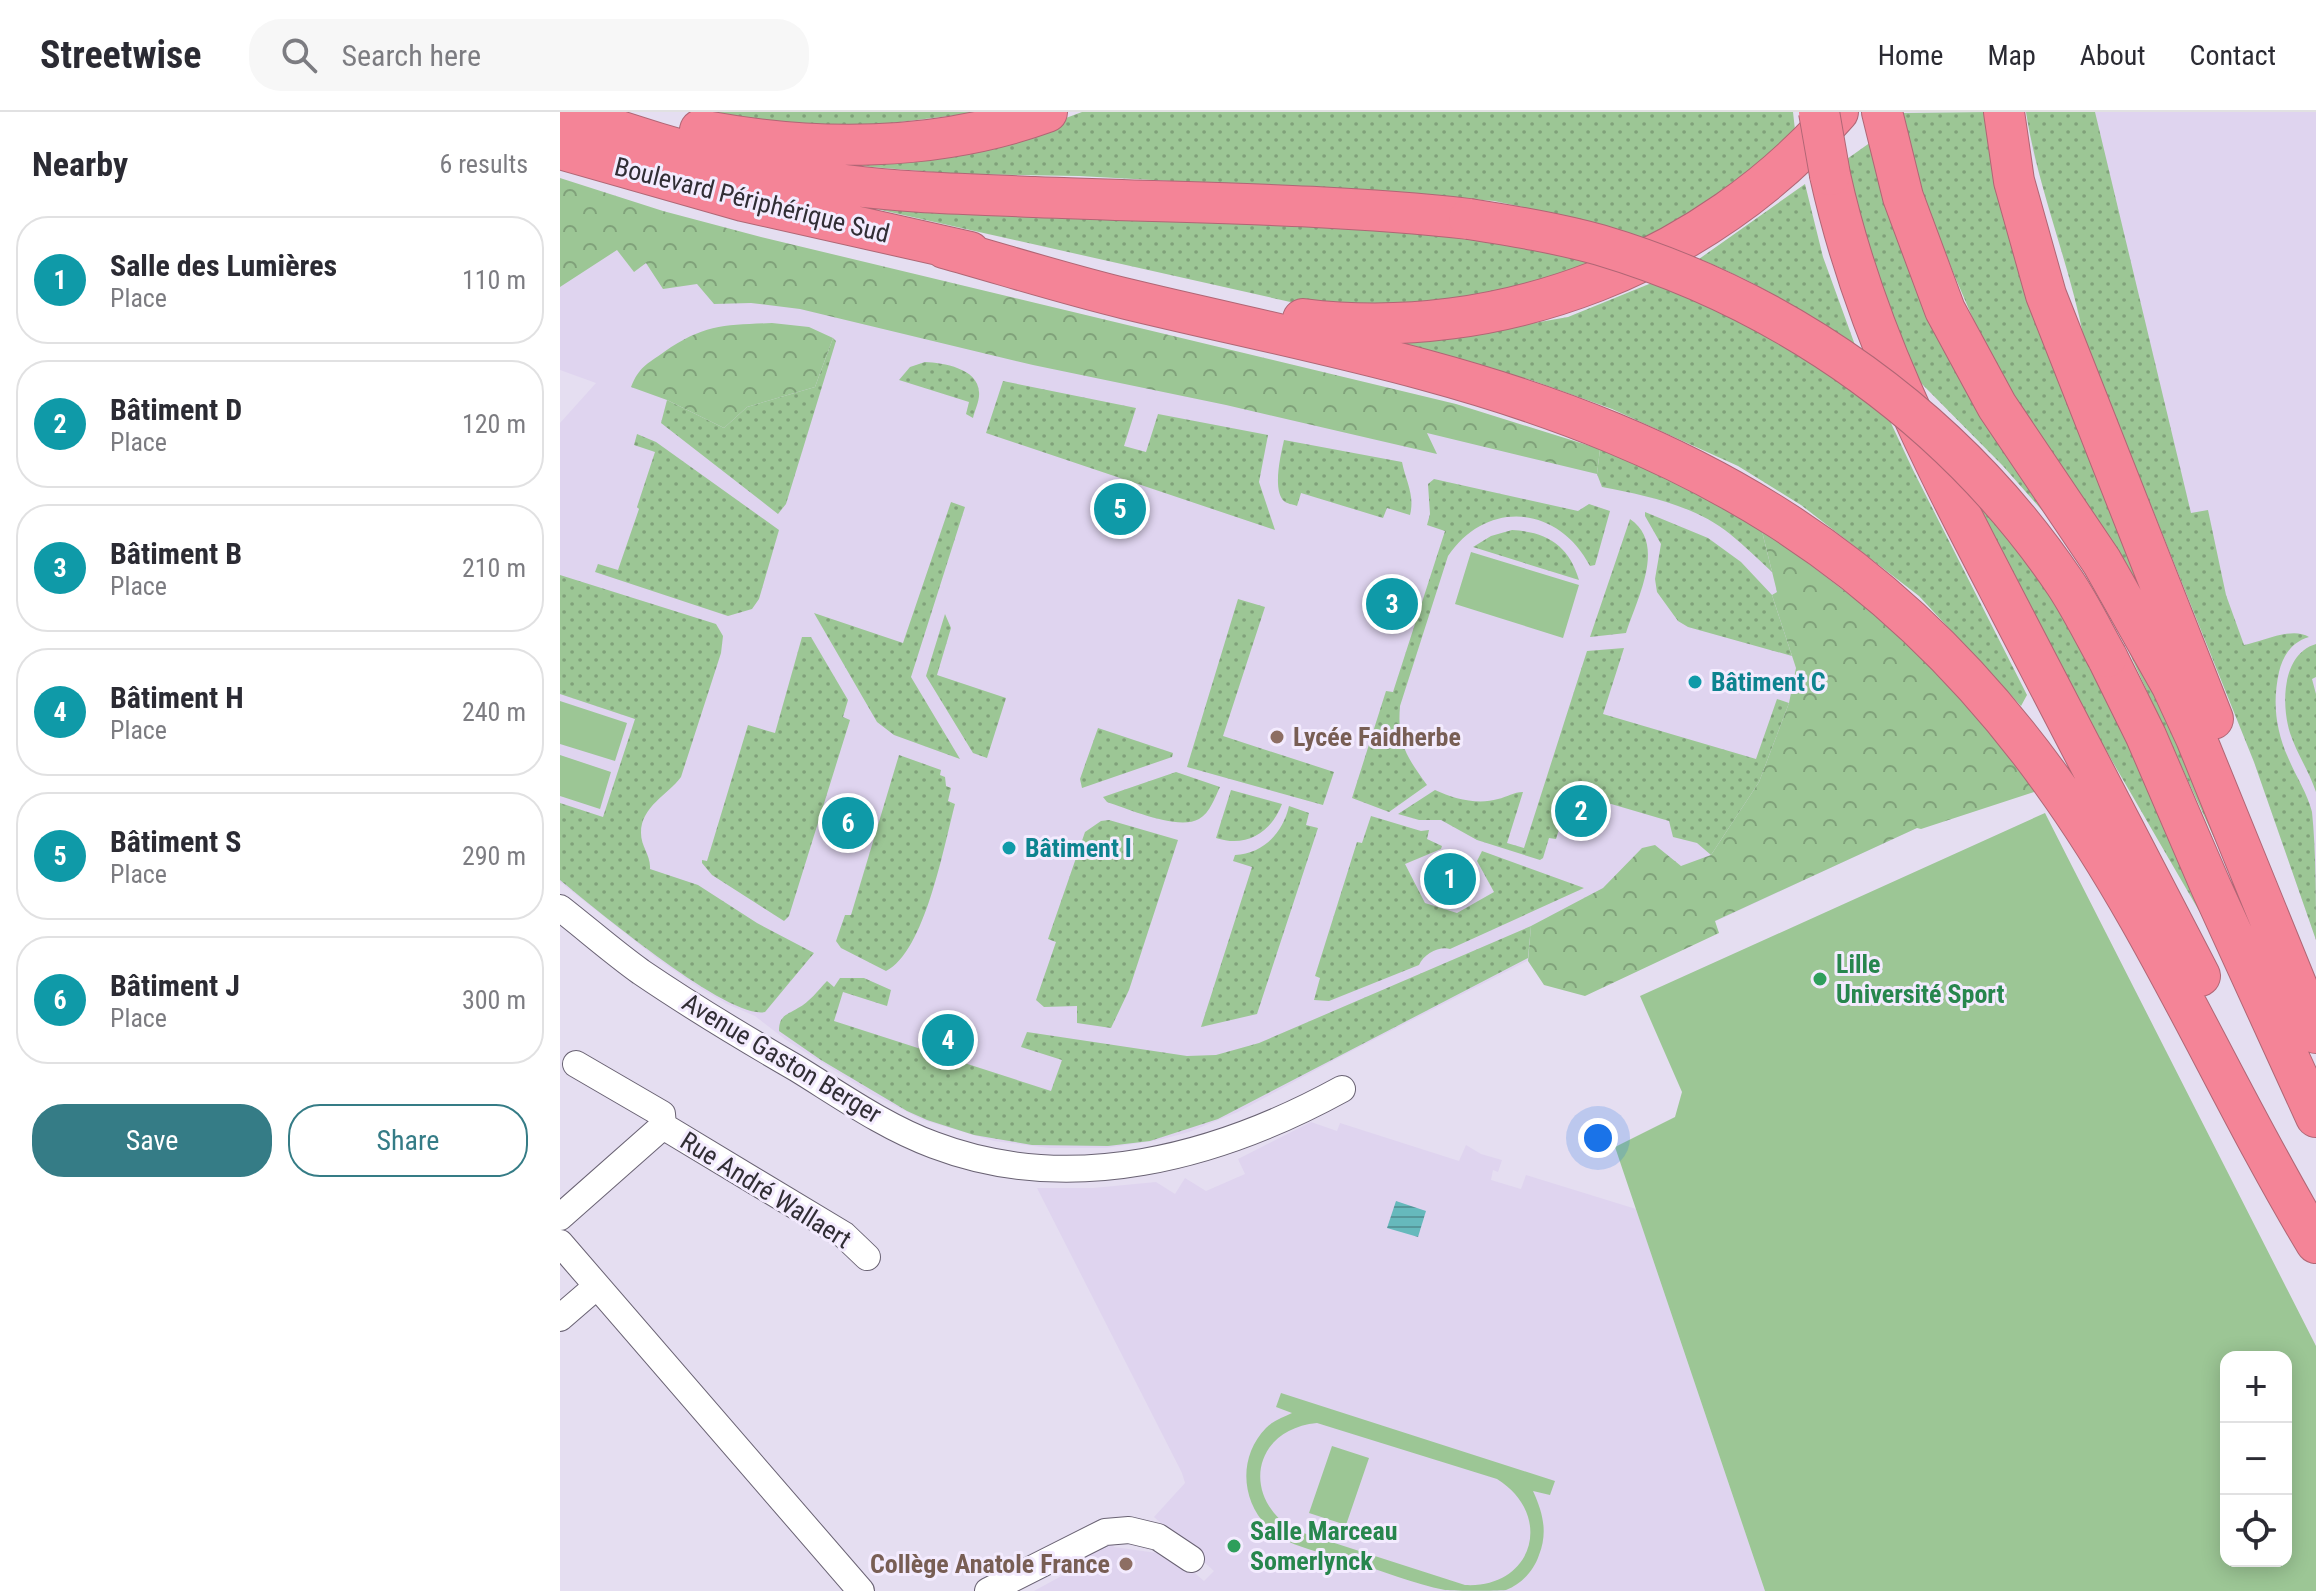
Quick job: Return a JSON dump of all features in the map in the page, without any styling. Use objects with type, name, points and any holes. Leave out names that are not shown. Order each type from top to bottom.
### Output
[{"type":"highway","points":[[565,112],[713,158],[784,175],[845,185],[944,193],[1369,210],[1469,219],[1597,244],[1660,266],[1759,309],[1837,357],[1906,408],[1980,477],[2054,567],[2107,657],[2146,736],[2316,1117]]},
{"type":"highway","points":[[630,112],[695,130],[758,140],[852,145],[937,138],[1047,112]]},
{"type":"highway","points":[[1819,112],[1830,175],[1857,278],[1899,388],[1964,520],[2261,1091],[2316,1204]]},
{"type":"highway","points":[[944,248],[1333,322],[1392,324],[1489,313],[1586,286],[1676,243],[1739,202],[1783,167],[1838,112]]},
{"type":"highway","points":[[2004,112],[2014,181],[2046,295],[2203,691],[2241,796],[2258,888]]},
{"type":"highway","points":[[1739,202],[1764,201],[1881,120],[1913,227],[1955,331],[1997,406],[2102,562],[2172,686],[2316,1033]]},
{"type":"highway","name":"Boulevard Périphérique Sud","points":[[560,149],[743,201],[944,248]]},
{"type":"highway","points":[[944,248],[1123,298],[1414,367],[1550,408],[1626,437],[1695,469],[1827,550],[1894,604],[1947,653],[2009,724],[2056,786],[2116,880],[2212,1051],[2273,1170],[2316,1243]]},
{"type":"street","name":"Avenue Gaston Berger","points":[[560,908],[660,984],[747,1040],[906,1133],[953,1152],[1025,1166],[1098,1169],[1161,1161],[1264,1128],[1342,1089]]},
{"type":"street","name":"Rue André Wallaert","points":[[576,1064],[662,1114],[663,1126]]},
{"type":"street","name":"Rue André Wallaert","points":[[560,1217],[663,1126]]},
{"type":"street","name":"Rue André Wallaert","points":[[663,1126],[844,1235],[867,1257]]},
{"type":"street","points":[[560,1243],[861,1591]]},
{"type":"street","points":[[560,1318],[597,1286]]},
{"type":"street","points":[[988,1591],[1105,1532],[1129,1530],[1158,1537],[1191,1559]]},
{"type":"shaded area","points":[[2026,112],[2316,112],[2316,940],[2254,762],[2084,339],[2075,295],[2032,150]]},
{"type":"shaded area","name":"Lycée Faidherbe","points":[[560,226],[1446,407],[1761,527],[1927,826],[1714,922],[1570,939],[1238,1112],[1189,1132],[1106,1148],[1049,1148],[994,1141],[923,1120],[872,1094],[786,1040],[755,1016],[698,987],[560,882],[560,423],[596,383],[560,370]]},
{"type":"shaded area","points":[[1311,1122],[1337,1131],[1340,1123],[1459,1161],[1466,1145],[1481,1154],[1502,1160],[1498,1172],[1493,1170],[1491,1180],[1521,1189],[1526,1175],[1636,1209],[1765,1591],[1034,1591],[1067,1573],[1064,1566],[1108,1537],[1114,1547],[1157,1553],[1162,1557],[1168,1550],[1204,1581],[1214,1571],[1154,1517],[1185,1483],[1182,1473],[1037,1188],[1093,1188],[1156,1182],[1175,1194],[1185,1178],[1206,1191],[1245,1174],[1238,1159]]},
{"type":"shaded area","points":[[1396,1201],[1426,1211],[1418,1237],[1387,1228]]},
{"type":"green space","points":[[704,112],[982,112],[859,127],[796,126]]},
{"type":"green space","points":[[1082,112],[1793,112],[1795,130],[1741,181],[1654,242],[1583,220],[1494,201],[1079,176],[958,174],[847,165],[844,158],[1023,134]]},
{"type":"green space","points":[[1989,112],[2145,585],[2139,589],[2038,437],[1988,354],[1920,188],[1902,113]]},
{"type":"green space","points":[[2026,112],[2095,112],[2191,513],[2208,510],[2226,595],[2244,645],[2294,633],[2309,637],[2293,646],[2283,660],[2276,707],[2281,740],[2312,812],[2316,940],[2254,762],[2084,339],[2038,169]]},
{"type":"green space","points":[[1871,142],[2136,634],[2238,890],[2119,630],[2055,525],[2003,466],[1918,380],[1886,313],[1862,230],[1847,159]]},
{"type":"green space","points":[[560,178],[663,211],[761,237],[1456,404],[1600,449],[1597,474],[1427,433],[1437,454],[1226,405],[1033,365],[800,309],[751,303],[714,304],[697,284],[663,289],[646,263],[634,272],[617,250],[560,287]]},
{"type":"green space","points":[[1805,184],[1823,257],[1855,345],[1779,298],[1699,259]]},
{"type":"green space","points":[[841,201],[1431,228],[1607,263],[1515,291],[1430,306],[1295,303]]},
{"type":"green space","points":[[1654,282],[1727,310],[1883,406],[2027,695],[2021,706],[1919,596],[1801,505],[1738,466],[1612,409],[1531,380],[1392,343],[1433,341],[1568,317]]},
{"type":"green space","points":[[772,323],[809,327],[833,338],[815,387],[747,407],[724,428],[667,400],[631,387],[644,366],[691,336],[728,326]]},
{"type":"green space","points":[[833,338],[836,341],[786,504],[778,514],[661,423],[667,400],[724,428],[747,407],[815,387]]},
{"type":"green space","points":[[925,362],[958,368],[973,377],[979,395],[973,418],[966,414],[969,402],[899,380],[910,367]]},
{"type":"green space","points":[[1003,381],[1136,408],[1124,446],[1146,452],[1158,414],[1268,435],[1259,482],[1275,530],[986,433]]},
{"type":"green space","points":[[637,434],[656,442],[779,530],[759,599],[752,609],[728,616],[595,572],[598,564],[618,570],[639,509],[637,507],[655,452],[634,445]]},
{"type":"green space","points":[[1284,440],[1402,462],[1411,495],[1410,515],[1387,508],[1383,518],[1301,493],[1297,506],[1285,502],[1280,496],[1278,481]]},
{"type":"green space","points":[[1600,449],[1638,463],[1761,527],[1772,572],[1730,534],[1702,516],[1652,498],[1602,487],[1597,474]]},
{"type":"green space","points":[[1434,479],[1578,511],[1589,504],[1610,511],[1595,565],[1590,566],[1560,531],[1541,521],[1522,517],[1502,518],[1482,525],[1464,538],[1448,556],[1400,706],[1404,748],[1427,785],[1389,812],[1352,798],[1386,691],[1393,692],[1445,531],[1427,525],[1430,514],[1428,484]]},
{"type":"green space","points":[[1965,483],[2036,566],[2093,656],[2209,928],[2082,709]]},
{"type":"green space","points":[[951,502],[965,507],[911,677],[960,759],[894,735],[877,722],[814,613],[903,643]]},
{"type":"green space","points":[[1645,512],[1708,538],[1741,562],[1772,595],[1792,656],[1688,627],[1678,621],[1657,592],[1655,579],[1661,544]]},
{"type":"green space","points":[[1630,519],[1647,542],[1648,557],[1642,588],[1626,633],[1590,637]]},
{"type":"green space","points":[[1761,527],[1881,619],[1949,683],[2037,791],[1917,828],[1715,921],[1719,933],[1585,996],[1544,985],[1528,961],[1531,926],[1603,888],[1642,848],[1655,845],[1681,866],[1711,855],[1759,782],[1789,703],[1796,668],[1772,595],[1777,592]]},
{"type":"green space","points":[[1512,530],[1536,534],[1555,543],[1569,558],[1579,580],[1473,547],[1491,536]]},
{"type":"green space","points":[[1471,552],[1579,585],[1563,638],[1455,604]]},
{"type":"green space","points":[[560,575],[716,624],[723,636],[721,653],[681,777],[645,815],[641,838],[650,869],[698,885],[757,923],[814,953],[765,1012],[747,1010],[693,981],[560,880],[560,803],[603,817],[635,719],[560,694]]},
{"type":"green space","points":[[1238,599],[1265,607],[1223,736],[1334,772],[1323,805],[1187,767]]},
{"type":"green space","points":[[945,614],[951,628],[937,675],[1006,698],[987,758],[973,753],[926,676]]},
{"type":"green space","points":[[802,637],[811,637],[848,700],[843,717],[850,720],[789,916],[784,921],[712,875],[702,860],[707,861],[748,725],[775,733]]},
{"type":"green space","points":[[2316,644],[2316,677],[2312,679],[2316,694],[2316,792],[2290,733],[2285,695],[2290,669],[2296,658]]},
{"type":"green space","points":[[1624,648],[1603,714],[1756,759],[1777,699],[1789,703],[1759,782],[1711,855],[1697,843],[1673,837],[1669,821],[1601,801],[1603,790],[1574,782],[1556,839],[1549,838],[1540,860],[1477,840],[1441,820],[1419,820],[1398,814],[1435,790],[1474,801],[1523,792],[1507,843],[1524,848],[1587,651]]},
{"type":"green space","points":[[560,701],[627,723],[615,761],[560,744]]},
{"type":"green space","points":[[1098,728],[1173,753],[1172,757],[1082,788],[1080,779]]},
{"type":"green space","points":[[560,755],[611,772],[600,809],[560,796]]},
{"type":"green space","points":[[899,755],[941,770],[940,775],[945,777],[946,786],[951,788],[948,801],[955,804],[939,870],[922,921],[900,960],[886,971],[841,948],[836,941],[845,915],[851,915]]},
{"type":"green space","points":[[1176,772],[1220,787],[1209,809],[1199,819],[1190,822],[1166,821],[1107,802],[1103,797]]},
{"type":"green space","points":[[1231,790],[1282,804],[1271,823],[1256,836],[1237,841],[1216,838]]},
{"type":"green space","points":[[1289,806],[1309,813],[1306,825],[1318,828],[1257,1014],[1201,1027],[1252,867],[1233,861],[1235,855],[1254,851],[1270,840],[1282,825]]},
{"type":"green space","points":[[2045,813],[2316,1346],[2316,1591],[1765,1591],[1615,1147],[1675,1117],[1682,1092],[1640,996]]},
{"type":"green space","points":[[1371,816],[1421,831],[1429,830],[1427,839],[1442,846],[1405,864],[1425,903],[1457,913],[1494,892],[1477,861],[1482,851],[1584,888],[1450,949],[1432,952],[1419,965],[1329,1001],[1314,1000],[1320,978],[1315,976],[1357,842],[1362,843]]},
{"type":"green space","points":[[1109,820],[1178,840],[1129,990],[1111,1028],[1077,1023],[1077,1006],[1044,1007],[1036,1000],[1056,942],[1048,939],[1085,832],[1101,821]]},
{"type":"green space","points":[[1531,926],[1528,958],[1218,1119],[1150,1141],[1108,1146],[1032,1145],[974,1135],[907,1111],[779,1031],[784,1016],[806,1003],[827,981],[834,987],[840,978],[864,978],[891,990],[887,1006],[843,992],[834,1021],[1051,1091],[1062,1060],[1021,1047],[1027,1032],[1187,1056],[1216,1055],[1259,1043]]},
{"type":"green space","points":[[1281,1393],[1555,1481],[1550,1495],[1533,1491],[1544,1530],[1542,1547],[1534,1566],[1527,1576],[1506,1590],[1445,1590],[1287,1541],[1272,1531],[1252,1505],[1246,1473],[1255,1442],[1275,1421],[1292,1413],[1276,1407]],"holes":[[[1317,1423],[1497,1479],[1515,1494],[1526,1511],[1530,1529],[1528,1547],[1520,1563],[1507,1575],[1488,1583],[1465,1585],[1294,1530],[1277,1516],[1266,1500],[1261,1483],[1261,1466],[1267,1451],[1279,1438],[1295,1428]]]},
{"type":"green space","points":[[1332,1446],[1369,1458],[1346,1525],[1309,1513]]},
{"type":"place","name":"Bâtiment S","points":[[1120,509]]},
{"type":"place","name":"Bâtiment B","points":[[1392,604]]},
{"type":"place","name":"Bâtiment C","points":[[1695,682]]},
{"type":"place","name":"Lycée Faidherbe","points":[[1277,737]]},
{"type":"place","name":"Bâtiment D","points":[[1581,811]]},
{"type":"place","name":"Bâtiment J","points":[[848,823]]},
{"type":"place","name":"Bâtiment I","points":[[1009,848]]},
{"type":"place","name":"Salle des Lumières","points":[[1450,879]]},
{"type":"place","name":"Lille Université Sport","points":[[1820,979]]},
{"type":"place","name":"Bâtiment H","points":[[948,1040]]},
{"type":"place","name":"Salle Marceau Somerlynck","points":[[1234,1546]]},
{"type":"place","name":"Collège Anatole France","points":[[1126,1564]]}]
